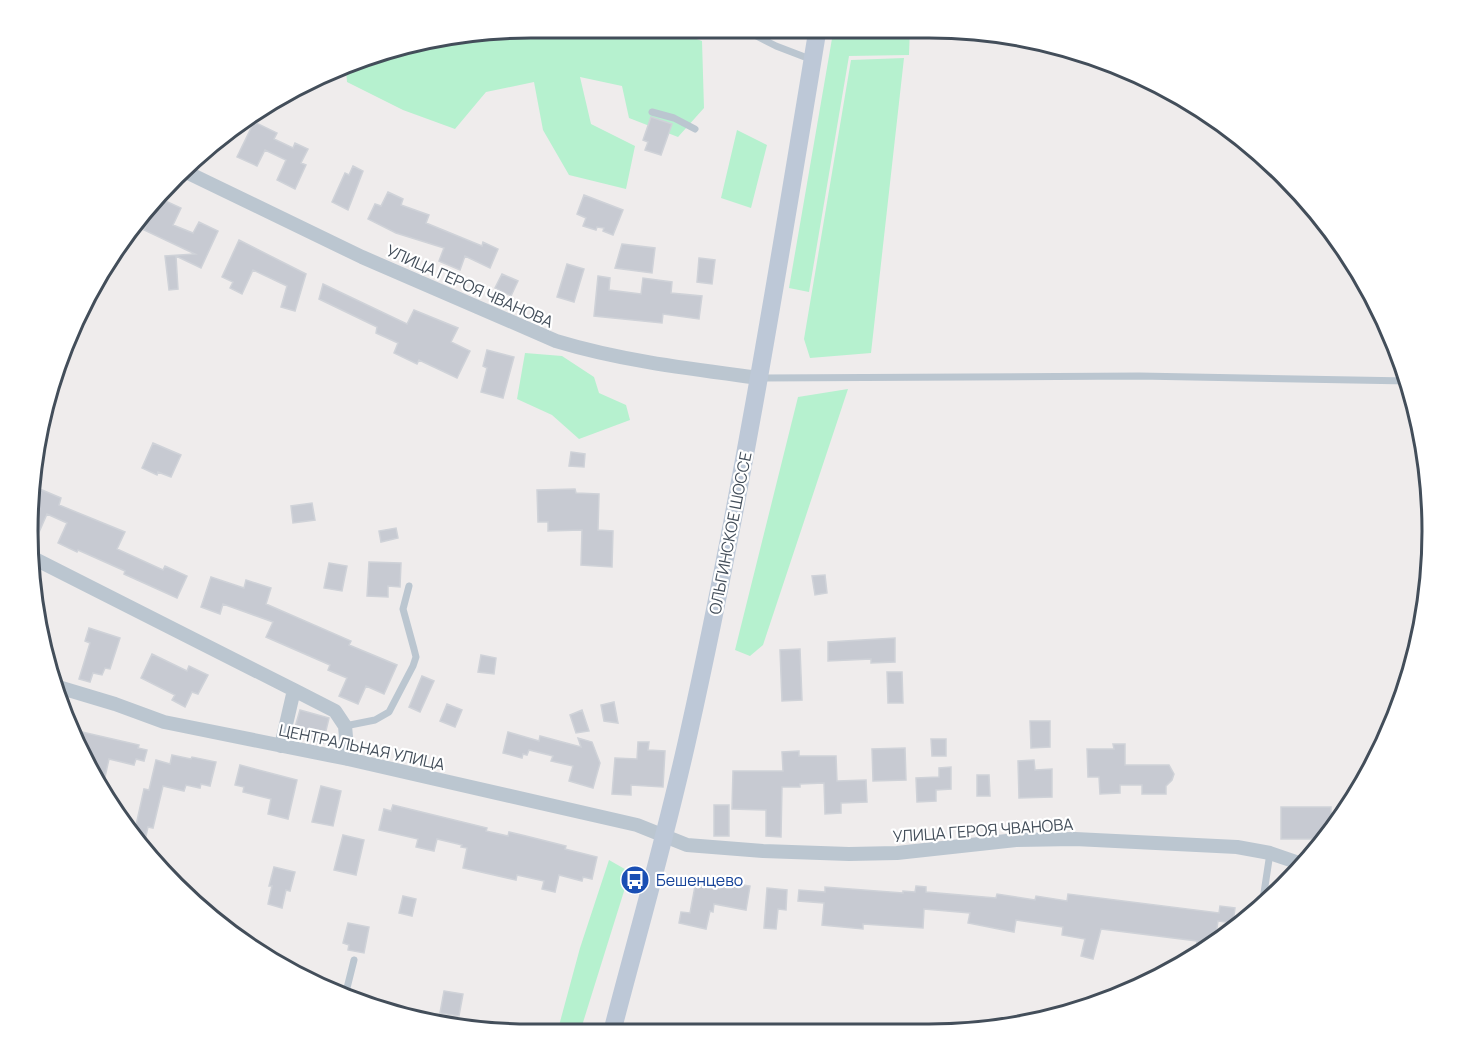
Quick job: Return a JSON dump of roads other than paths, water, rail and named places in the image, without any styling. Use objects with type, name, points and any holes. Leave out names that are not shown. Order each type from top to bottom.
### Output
[{"type":"main road","name":"ОЛЬГИНСКОЕ ШОССЕ","points":[[614,1024],[689,735],[707,650],[759,378],[816,38]]},
{"type":"street","name":"УЛИЦА ГЕРОЯ ЧВАНОВА","points":[[190,174],[362,257],[556,342],[587,351],[759,378]]},
{"type":"street","points":[[39,561],[335,711],[345,726],[348,759]]},
{"type":"street","name":"ЦЕНТРАЛЬНАЯ УЛИЦА","points":[[64,689],[164,722],[348,759],[637,825],[663,836]]},
{"type":"street","points":[[281,746],[294,690]]},
{"type":"street","name":"УЛИЦА ГЕРОЯ ЧВАНОВА","points":[[663,836],[687,845],[838,854],[897,853],[1016,840],[1075,839],[1236,847],[1270,853],[1295,861]]},
{"type":"lane","points":[[760,38],[813,59]]},
{"type":"lane","points":[[652,112],[674,118],[695,129]]},
{"type":"lane","points":[[759,378],[1139,376],[1399,381]]},
{"type":"lane","points":[[345,726],[375,720],[389,712],[413,666],[416,657],[403,609],[409,586]]},
{"type":"lane","points":[[1264,892],[1270,853]]},
{"type":"lane","points":[[347,988],[354,960]]},
{"type":"place","name":"Бешенцево","points":[[635,880]]}]
